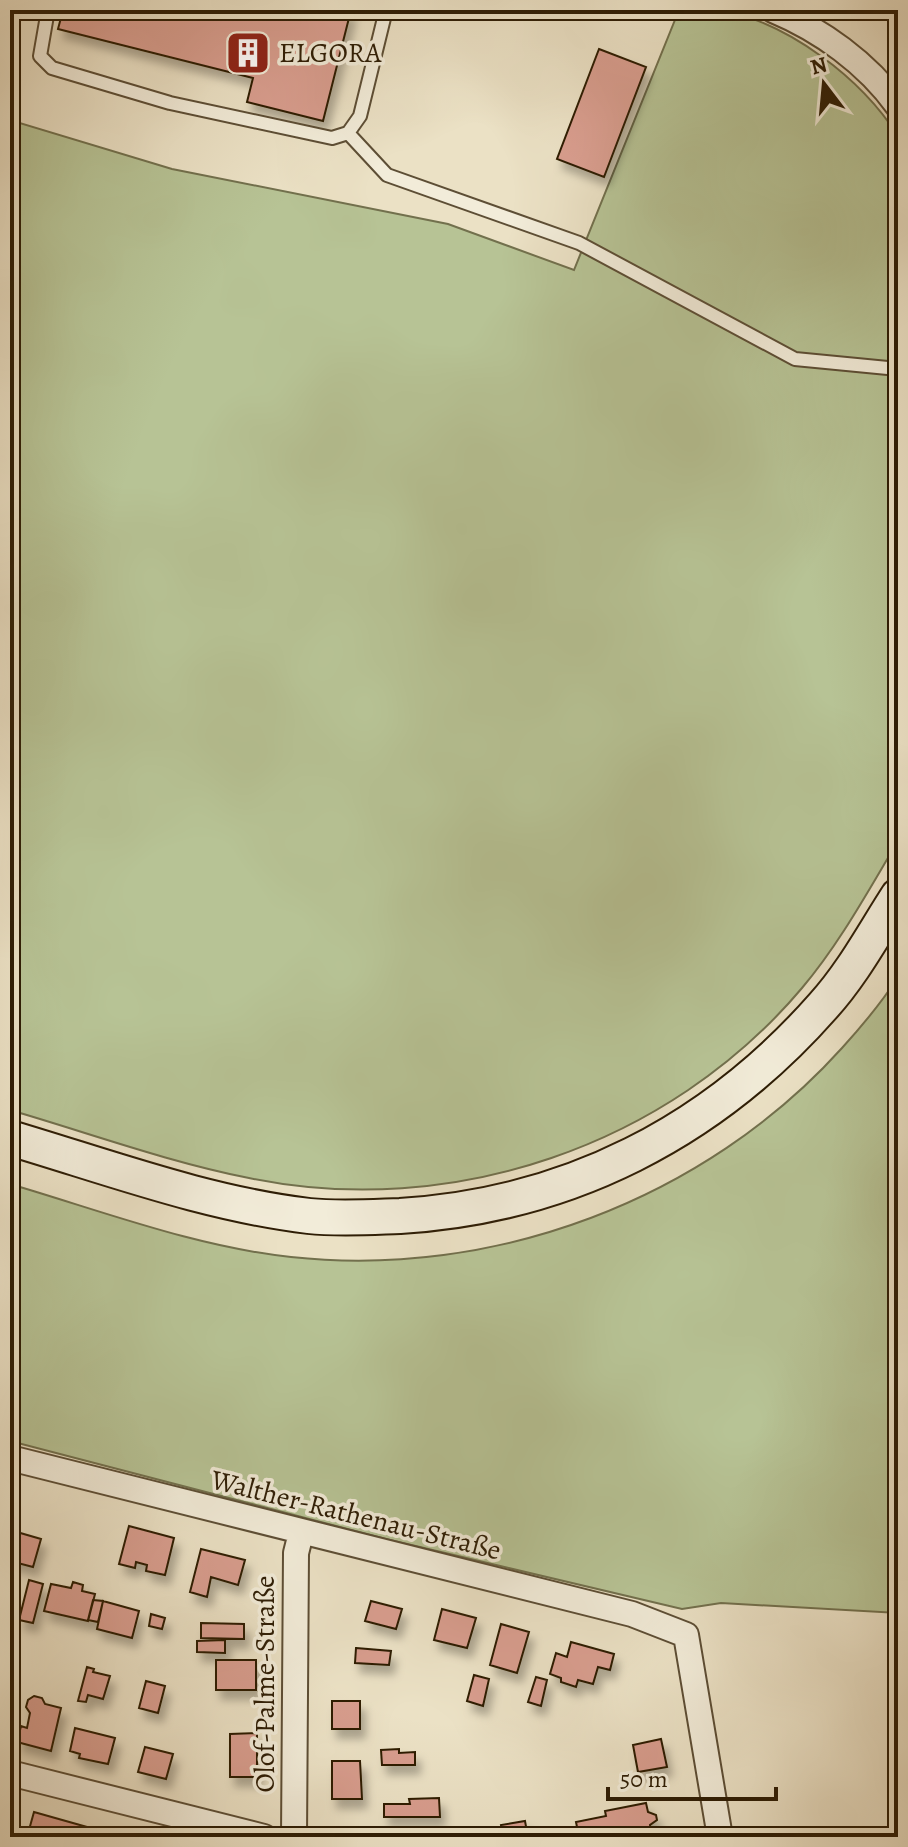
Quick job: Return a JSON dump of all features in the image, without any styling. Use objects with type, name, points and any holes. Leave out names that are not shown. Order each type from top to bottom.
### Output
[{"type":"street","points":[[773,10],[827,37],[885,88],[898,106]]},
{"type":"street","points":[[10,1138],[221,1200],[311,1216],[382,1217],[495,1205],[595,1173],[625,1159],[695,1118],[755,1074],[803,1028],[845,980],[898,896]]},
{"type":"street","name":"Walther-Rathenau-Straße","points":[[10,1458],[632,1614],[686,1635],[720,1837]]},
{"type":"street","name":"Olof-Palme-Straße","points":[[294,1837],[296,1553],[301,1533]]},
{"type":"street","points":[[10,1773],[264,1837]]},
{"type":"lane","points":[[48,10],[40,56],[52,68],[199,109],[332,138],[348,133],[360,116],[386,10]]},
{"type":"lane","points":[[348,133],[387,175],[579,243],[795,359],[898,369]]},
{"type":"green space","points":[[679,10],[722,10],[773,27],[798,41],[844,74],[883,115],[898,136],[898,841],[864,898],[802,988],[748,1043],[688,1090],[622,1129],[551,1158],[478,1178],[402,1188],[325,1188],[249,1178],[159,1156],[10,1110],[10,120],[172,169],[448,224],[574,270]]},
{"type":"green space","points":[[898,977],[898,1613],[721,1603],[682,1609],[386,1539],[10,1441],[10,1184],[185,1237],[291,1257],[367,1261],[443,1255],[518,1241],[591,1218],[661,1187],[727,1148],[787,1102],[842,1048],[872,1014]]},
{"type":"building","name":"ELGORA","points":[[63,10],[351,10],[323,121],[247,102],[253,78],[58,29]]},
{"type":"building","points":[[599,49],[646,67],[604,177],[557,159]]},
{"type":"building","points":[[129,1526],[174,1538],[165,1575],[146,1571],[147,1565],[136,1562],[135,1568],[119,1564]]},
{"type":"building","points":[[10,1530],[41,1539],[33,1567],[10,1561]]},
{"type":"building","points":[[201,1549],[245,1560],[238,1585],[211,1577],[207,1597],[190,1592]]},
{"type":"building","points":[[29,1580],[43,1584],[33,1623],[19,1620]]},
{"type":"building","points":[[73,1582],[83,1585],[82,1591],[95,1594],[88,1621],[44,1611],[51,1584],[71,1588]]},
{"type":"building","points":[[93,1600],[103,1601],[98,1622],[88,1620]]},
{"type":"building","points":[[103,1601],[139,1611],[132,1638],[97,1629]]},
{"type":"building","points":[[371,1601],[402,1609],[396,1629],[365,1621]]},
{"type":"building","points":[[442,1609],[476,1618],[467,1648],[434,1640]]},
{"type":"building","points":[[151,1614],[165,1618],[162,1629],[149,1626]]},
{"type":"building","points":[[201,1623],[244,1624],[244,1639],[201,1638]]},
{"type":"building","points":[[501,1624],[529,1632],[517,1673],[490,1665]]},
{"type":"building","points":[[225,1640],[225,1653],[197,1652],[197,1641]]},
{"type":"building","points":[[571,1642],[614,1654],[610,1670],[598,1667],[593,1684],[578,1680],[576,1687],[561,1682],[561,1678],[550,1674],[556,1653],[567,1657]]},
{"type":"building","points":[[356,1648],[391,1651],[389,1665],[355,1663]]},
{"type":"building","points":[[216,1660],[256,1660],[256,1690],[216,1690]]},
{"type":"building","points":[[87,1667],[94,1669],[93,1672],[110,1676],[103,1699],[88,1695],[86,1702],[78,1701]]},
{"type":"building","points":[[474,1675],[489,1679],[483,1706],[467,1701]]},
{"type":"building","points":[[536,1677],[547,1680],[541,1706],[528,1702]]},
{"type":"building","points":[[146,1681],[165,1686],[158,1713],[139,1708]]},
{"type":"building","points":[[34,1696],[42,1698],[45,1704],[61,1708],[51,1751],[17,1742],[21,1726],[27,1728],[30,1713],[26,1707],[28,1700]]},
{"type":"building","points":[[332,1701],[360,1701],[360,1729],[332,1729]]},
{"type":"building","points":[[75,1728],[115,1738],[108,1764],[79,1758],[80,1754],[70,1751]]},
{"type":"building","points":[[257,1733],[257,1777],[230,1777],[230,1734]]},
{"type":"building","points":[[661,1739],[667,1767],[638,1772],[633,1745]]},
{"type":"building","points":[[145,1747],[173,1754],[166,1779],[138,1772]]},
{"type":"building","points":[[399,1749],[399,1753],[415,1752],[415,1765],[382,1765],[381,1750]]},
{"type":"building","points":[[332,1761],[360,1761],[362,1799],[332,1799]]},
{"type":"building","points":[[439,1798],[440,1817],[384,1817],[384,1804],[410,1804],[409,1799]]},
{"type":"building","points":[[646,1803],[648,1812],[656,1815],[657,1820],[650,1825],[652,1835],[579,1837],[576,1822],[606,1816],[605,1811]]},
{"type":"building","points":[[34,1812],[87,1827],[84,1837],[27,1837]]},
{"type":"building","points":[[525,1821],[527,1832],[503,1837],[501,1825]]},
{"type":"place","name":"ELGORA","points":[[248,53]]}]
